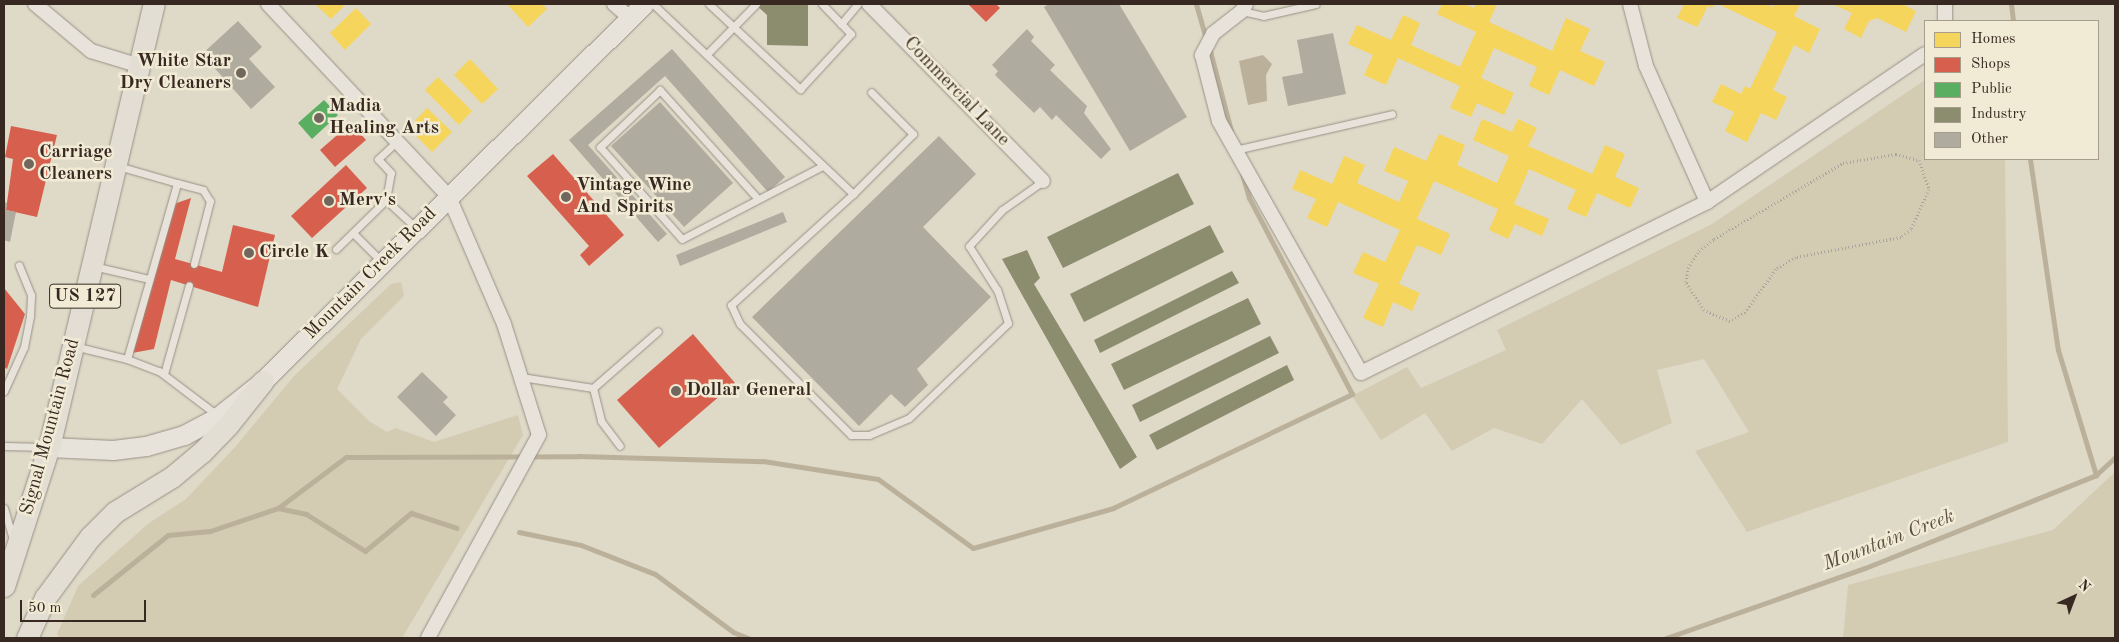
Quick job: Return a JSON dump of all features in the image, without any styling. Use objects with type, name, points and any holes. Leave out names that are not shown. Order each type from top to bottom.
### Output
[{"type":"main road","name":"Signal Mountain Road","points":[[4,586],[49,447],[154,4]]},
{"type":"main road","name":"Mountain Creek Road","points":[[49,447],[113,450],[146,446],[184,435],[219,416],[263,381],[644,4]]},
{"type":"main road","points":[[26,638],[45,598],[90,536],[115,512],[172,477],[202,453],[263,381]]},
{"type":"street","points":[[35,4],[91,51],[140,66]]},
{"type":"street","points":[[268,4],[449,197],[504,324],[539,435],[428,638]]},
{"type":"street","points":[[614,4],[630,18]]},
{"type":"street","name":"Commercial Lane","points":[[869,4],[1043,181]]},
{"type":"street","points":[[1630,4],[1646,66],[1707,202]]},
{"type":"street","points":[[1945,4],[1945,20]]},
{"type":"street","points":[[1244,7],[1213,34],[1202,55],[1219,121],[1361,373],[1707,202],[1924,55]]},
{"type":"lane","points":[[653,4],[853,194]]},
{"type":"lane","points":[[709,4],[800,89],[851,34],[822,4]]},
{"type":"lane","points":[[841,24],[858,4]]},
{"type":"lane","points":[[1244,7],[1263,16],[1316,4]]},
{"type":"lane","points":[[707,54],[753,5]]},
{"type":"lane","points":[[758,199],[660,90],[600,147],[682,240],[822,166]]},
{"type":"lane","points":[[871,92],[913,134],[853,194],[731,305],[740,324],[851,435],[869,436],[909,418],[1008,322],[998,290],[969,246],[1002,210],[1043,181]]},
{"type":"lane","points":[[1235,150],[1392,114]]},
{"type":"lane","points":[[336,249],[386,200],[391,173],[378,159],[397,141]]},
{"type":"lane","points":[[117,166],[203,190],[210,201],[194,264]]},
{"type":"lane","points":[[127,359],[176,183]]},
{"type":"lane","points":[[386,200],[417,229]]},
{"type":"lane","points":[[354,233],[383,262]]},
{"type":"lane","points":[[4,391],[24,347],[30,316],[31,295],[19,265]]},
{"type":"lane","points":[[93,266],[149,279]]},
{"type":"lane","points":[[164,374],[190,285]]},
{"type":"lane","points":[[520,377],[593,388],[658,331]]},
{"type":"lane","points":[[74,346],[127,359],[164,374],[219,416]]},
{"type":"lane","points":[[593,388],[601,421],[620,446]]},
{"type":"lane","points":[[4,446],[49,447]]},
{"type":"lane","points":[[4,508],[16,549]]},
{"type":"path","points":[[1896,154],[1919,160],[1926,172],[1929,189],[1911,229],[1901,237],[1796,257],[1776,269],[1745,312],[1730,321],[1704,310],[1686,282],[1688,268],[1699,251],[1714,238],[1843,163],[1896,154]]},
{"type":"shaded area","points":[[1263,55],[1272,64],[1266,75],[1267,101],[1248,105],[1239,61]]},
{"type":"shaded area","points":[[1924,81],[1924,160],[2005,160],[2008,442],[1747,532],[1695,451],[1749,432],[1704,359],[1657,370],[1672,423],[1621,445],[1582,399],[1542,444],[1494,428],[1452,451],[1425,413],[1381,440],[1352,396],[1407,367],[1421,388],[1506,350],[1497,330],[1712,224]]},
{"type":"shaded area","points":[[401,282],[404,296],[361,339],[337,389],[369,421],[387,432],[396,428],[434,442],[518,415],[523,435],[402,638],[59,638],[57,634],[78,586],[149,523],[186,499],[236,446],[294,376],[391,284]]},
{"type":"shaded area","points":[[2115,472],[2115,638],[1843,638],[1848,585],[2053,530]]},
{"type":"building: Homes","points":[[315,4],[346,4],[331,19]]},
{"type":"building: Homes","points":[[507,4],[542,4],[547,9],[528,27]]},
{"type":"building: Homes","points":[[1442,4],[1464,4],[1474,8],[1476,4],[1497,4],[1489,22],[1552,51],[1566,18],[1590,29],[1580,51],[1605,62],[1594,86],[1560,70],[1549,95],[1529,86],[1537,67],[1494,48],[1481,78],[1514,93],[1504,115],[1477,103],[1471,117],[1450,108],[1460,86],[1398,58],[1386,85],[1364,75],[1373,55],[1348,44],[1357,25],[1391,40],[1403,15],[1420,23],[1411,45],[1460,67],[1476,32],[1437,14]]},
{"type":"building: Homes","points":[[1684,4],[1714,4],[1712,8],[1708,6],[1697,27],[1677,18]]},
{"type":"building: Homes","points":[[1718,4],[1766,4],[1773,7],[1774,4],[1800,4],[1794,16],[1820,29],[1809,53],[1794,45],[1773,90],[1787,97],[1776,120],[1761,113],[1747,142],[1725,131],[1734,112],[1712,102],[1721,84],[1741,94],[1745,86],[1750,89],[1777,32]]},
{"type":"building: Homes","points":[[1832,4],[1902,4],[1916,11],[1906,32],[1877,18],[1869,21],[1861,38],[1844,29],[1852,13]]},
{"type":"building: Homes","points":[[356,8],[371,24],[345,50],[330,33]]},
{"type":"building: Homes","points":[[470,59],[498,89],[482,104],[454,75]]},
{"type":"building: Homes","points":[[438,77],[472,111],[459,125],[425,90]]},
{"type":"building: Homes","points":[[427,108],[452,132],[432,152],[408,128]]},
{"type":"building: Homes","points":[[1482,119],[1512,132],[1518,119],[1537,128],[1528,146],[1592,174],[1605,145],[1625,154],[1615,177],[1639,188],[1630,208],[1597,193],[1586,217],[1567,209],[1576,190],[1529,169],[1514,204],[1549,219],[1542,236],[1515,224],[1508,239],[1489,230],[1498,209],[1434,181],[1417,219],[1450,234],[1441,255],[1417,245],[1399,284],[1420,293],[1412,311],[1393,302],[1383,327],[1363,318],[1379,284],[1353,273],[1363,252],[1385,262],[1400,230],[1338,202],[1327,227],[1307,218],[1316,199],[1292,189],[1300,170],[1332,184],[1344,156],[1365,165],[1357,183],[1399,202],[1408,181],[1384,171],[1394,147],[1426,161],[1439,134],[1465,145],[1457,165],[1497,183],[1509,156],[1473,140]]},
{"type":"building: Shops","points":[[968,4],[996,4],[1000,8],[986,22]]},
{"type":"building: Shops","points":[[351,123],[366,140],[335,167],[320,150]]},
{"type":"building: Shops","points":[[11,126],[57,135],[37,217],[6,210],[13,159],[5,157]]},
{"type":"building: Shops","points":[[553,154],[624,235],[589,266],[580,255],[589,246],[527,176]]},
{"type":"building: Shops","points":[[346,165],[367,188],[312,238],[291,216]]},
{"type":"building: Shops","points":[[191,198],[175,259],[222,272],[233,225],[275,235],[258,307],[171,280],[154,349],[132,353],[174,204]]},
{"type":"building: Shops","points":[[4,288],[25,314],[7,369],[4,367]]},
{"type":"building: Shops","name":"Dollar General","points":[[693,334],[735,383],[659,448],[617,400]]},
{"type":"building: Public","points":[[324,100],[338,115],[312,139],[298,123]]},
{"type":"building: Industry","points":[[755,4],[808,4],[808,46],[767,45],[767,15]]},
{"type":"building: Industry","points":[[1178,173],[1194,204],[1063,268],[1047,237]]},
{"type":"building: Industry","points":[[1210,225],[1224,252],[1084,322],[1070,294]]},
{"type":"building: Industry","points":[[1027,250],[1040,278],[1034,284],[1137,457],[1120,469],[1002,259]]},
{"type":"building: Industry","points":[[1232,271],[1239,283],[1100,353],[1094,340]]},
{"type":"building: Industry","points":[[1248,298],[1261,324],[1124,390],[1111,364]]},
{"type":"building: Industry","points":[[1270,336],[1279,353],[1140,422],[1132,405]]},
{"type":"building: Industry","points":[[1287,365],[1294,380],[1157,450],[1149,435]]},
{"type":"building: Other","points":[[1049,4],[1119,4],[1187,117],[1130,151],[1044,7]]},
{"type":"building: Other","name":"White Star Dry Cleaners","points":[[238,21],[262,47],[249,59],[275,87],[251,109],[202,54]]},
{"type":"building: Other","points":[[1027,29],[1034,37],[1031,41],[1055,65],[1050,70],[1087,106],[1084,113],[1111,149],[1101,159],[1056,115],[1052,120],[1040,107],[1034,113],[995,75],[998,71],[992,65]]},
{"type":"building: Other","points":[[1333,33],[1346,94],[1288,106],[1282,77],[1303,73],[1297,40]]},
{"type":"building: Other","points":[[672,49],[785,177],[768,192],[665,76],[588,145],[667,234],[658,242],[569,140]]},
{"type":"building: Other","points":[[660,102],[733,183],[684,227],[611,146]]},
{"type":"building: Other","points":[[939,136],[976,174],[923,227],[991,297],[917,369],[928,385],[905,407],[891,394],[859,426],[752,317]]},
{"type":"building: Other","points":[[4,202],[7,203],[6,210],[16,212],[10,242],[4,240]]},
{"type":"building: Other","points":[[783,212],[787,222],[680,266],[676,255]]},
{"type":"building: Other","points":[[422,372],[448,397],[443,402],[456,415],[436,436],[397,397]]},
{"type":"waterway","points":[[1196,4],[1206,39]]},
{"type":"waterway","points":[[2011,4],[2013,20]]},
{"type":"waterway","points":[[1209,47],[1231,131]]},
{"type":"waterway","points":[[2030,160],[2058,350],[2096,475]]},
{"type":"waterway","points":[[93,595],[168,535],[210,531],[278,508],[346,457],[579,456],[763,461],[878,479],[973,548],[1113,508],[1352,394],[1249,198],[1242,173]]},
{"type":"waterway","name":"Mountain Creek","points":[[1666,638],[1865,568],[2096,475],[2115,457]]},
{"type":"waterway","points":[[278,508],[306,514],[365,551],[411,513],[457,528]]},
{"type":"waterway","name":"Mountain Creek","points":[[519,532],[581,545],[655,574],[733,632],[748,638]]},
{"type":"place","name":"White Star Dry Cleaners","points":[[241,73]]},
{"type":"place","name":"Madia Healing Arts","points":[[319,118]]},
{"type":"place","name":"Carriage Cleaners","points":[[29,164]]},
{"type":"place","name":"Vintage Wine And Spirits","points":[[566,197]]},
{"type":"place","name":"Merv's","points":[[329,201]]},
{"type":"place","name":"Circle K","points":[[249,253]]},
{"type":"place","name":"Dollar General","points":[[676,391]]}]
